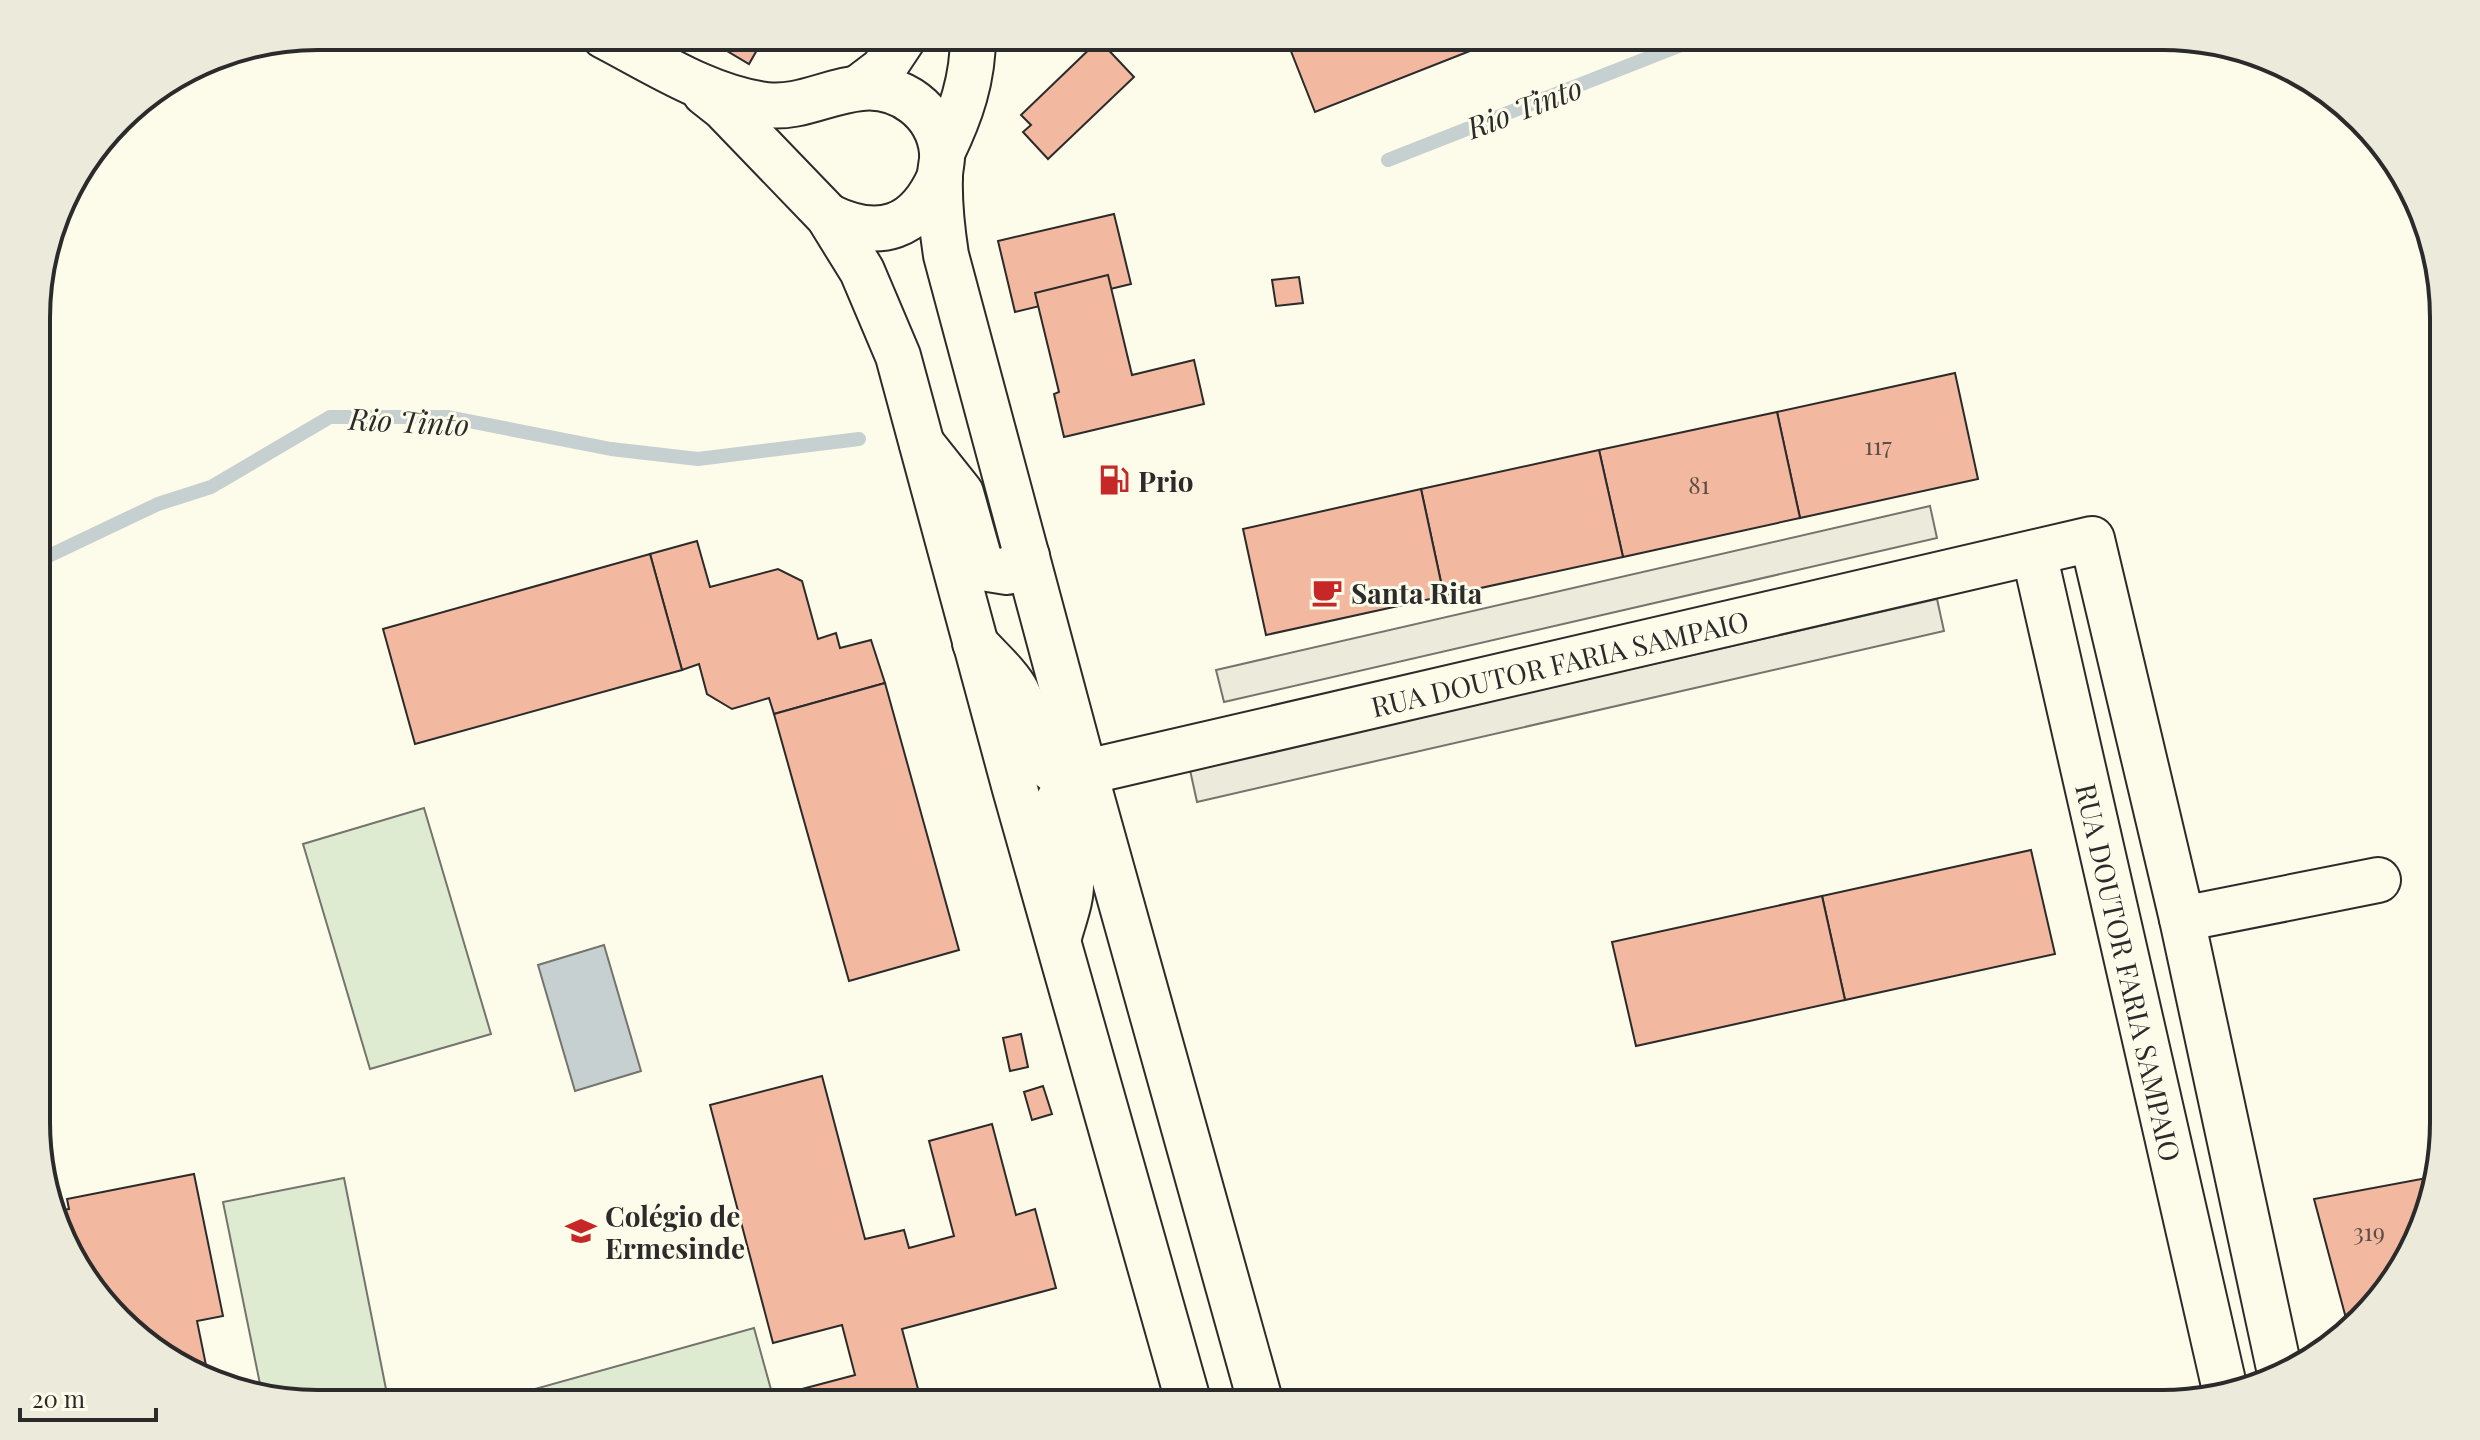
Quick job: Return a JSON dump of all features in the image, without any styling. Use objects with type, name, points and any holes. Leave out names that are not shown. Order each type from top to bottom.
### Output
[{"type":"street","points":[[634,51],[734,98],[766,105],[797,105],[847,92],[883,88],[905,95],[924,110],[937,130],[946,255],[1257,1389]]},
{"type":"street","points":[[895,51],[883,69],[817,110],[803,131],[798,155],[801,178],[862,271],[883,318],[922,444],[1185,1390]]},
{"type":"street","points":[[685,77],[724,108],[820,208],[849,226],[872,230],[895,226],[915,214],[931,197],[961,114],[971,75],[972,51]]},
{"type":"street","points":[[922,444],[961,493],[982,568],[1007,572],[1027,556]]},
{"type":"street","name":"RUA DOUTOR FARIA SAMPAIO","points":[[1086,774],[2092,539],[2182,919],[2278,1363]]},
{"type":"street","name":"RUA DOUTOR FARIA SAMPAIO","points":[[2034,553],[2223,1383]]},
{"type":"street","points":[[975,643],[1017,691],[1032,749],[1046,767],[1065,777],[1086,774]]},
{"type":"street","points":[[1059,937],[1071,883],[1056,827],[1056,800],[1065,787],[1086,774]]},
{"type":"street","points":[[2182,919],[2378,880]]},
{"type":"green space","points":[[424,808],[491,1034],[370,1069],[303,844]]},
{"type":"green space","points":[[344,1178],[386,1390],[318,1390],[260,1383],[223,1202]]},
{"type":"green space","points":[[754,1328],[771,1390],[532,1390]]},
{"type":"shaded area","points":[[1930,506],[1937,538],[1224,702],[1216,670]]},
{"type":"shaded area","points":[[1937,599],[1944,631],[1197,802],[1190,770]]},
{"type":"shaded area","points":[[604,945],[641,1071],[575,1091],[538,965]]},
{"type":"building","points":[[1291,50],[1472,50],[1315,112]]},
{"type":"building","points":[[727,51],[757,51],[749,64]]},
{"type":"building","points":[[1088,51],[1109,51],[1134,77],[1048,159],[1023,132],[1031,125],[1021,115]]},
{"type":"building","points":[[1114,214],[1131,284],[1015,312],[998,241]]},
{"type":"building","points":[[1108,275],[1132,375],[1194,360],[1204,404],[1064,437],[1054,394],[1059,392],[1035,293]]},
{"type":"building","points":[[1299,277],[1303,303],[1276,306],[1272,280]]},
{"type":"building","points":[[1955,373],[1978,479],[1800,518],[1777,412]]},
{"type":"building","points":[[1777,412],[1800,518],[1623,557],[1599,450]]},
{"type":"building","points":[[1599,450],[1623,557],[1444,596],[1421,489]]},
{"type":"building","points":[[1421,489],[1444,596],[1266,635],[1243,529]]},
{"type":"building","points":[[697,541],[710,587],[778,569],[802,581],[818,639],[836,633],[840,648],[871,640],[885,683],[774,714],[769,698],[732,709],[707,694],[699,664],[682,670],[650,554]]},
{"type":"building","points":[[650,554],[682,670],[415,744],[383,629]]},
{"type":"building","points":[[885,683],[959,950],[849,981],[774,714]]},
{"type":"building","points":[[2031,850],[2055,954],[1845,1000],[1822,896]]},
{"type":"building","points":[[1822,896],[1845,1000],[1636,1046],[1612,942]]},
{"type":"building","points":[[1021,1034],[1028,1067],[1010,1071],[1003,1038]]},
{"type":"building","points":[[822,1076],[865,1239],[904,1230],[909,1248],[954,1236],[929,1141],[992,1124],[1016,1215],[1035,1209],[1056,1288],[902,1329],[918,1390],[802,1390],[855,1375],[842,1325],[773,1343],[710,1105]]},
{"type":"building","points":[[1043,1086],[1052,1114],[1032,1120],[1024,1092]]},
{"type":"building","points":[[194,1174],[223,1316],[197,1321],[206,1365],[169,1345],[117,1299],[95,1271],[78,1241],[65,1210],[69,1209],[67,1199]]},
{"type":"building","points":[[2424,1179],[2416,1208],[2394,1256],[2375,1285],[2346,1316],[2314,1199]]},
{"type":"waterway","name":"Rio Tinto","points":[[1388,160],[1668,50]]},
{"type":"waterway","name":"Rio Tinto","points":[[50,555],[158,504],[211,487],[330,417],[448,417],[611,449],[698,459],[859,439]]},
{"type":"place","name":"Prio","points":[[1114,480]]},
{"type":"place","name":"Santa Rita","points":[[1327,592]]},
{"type":"place","name":"Colégio de Ermesinde","points":[[581,1231]]}]
